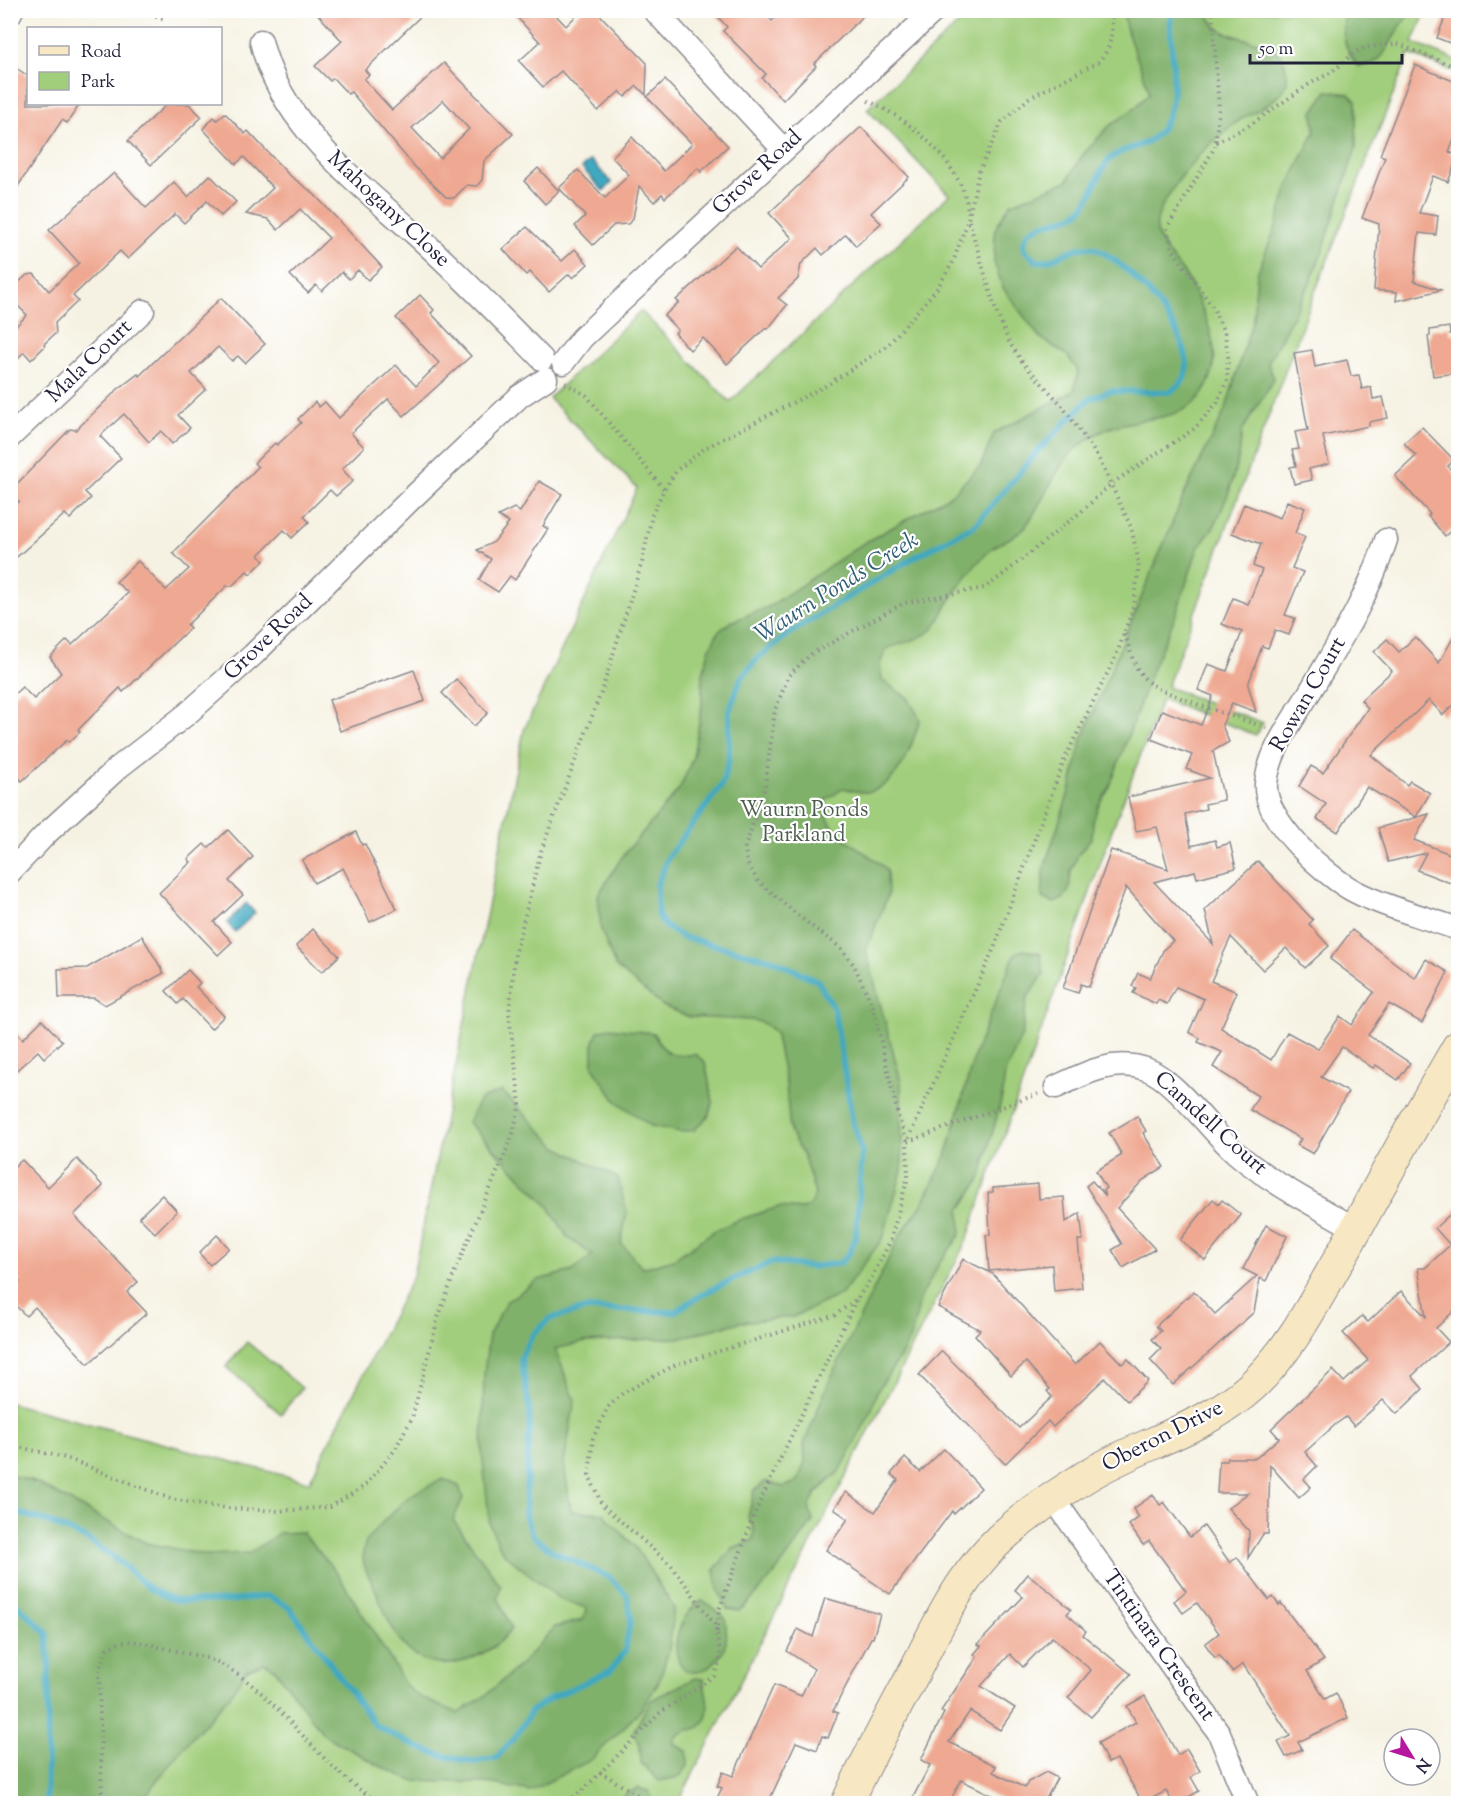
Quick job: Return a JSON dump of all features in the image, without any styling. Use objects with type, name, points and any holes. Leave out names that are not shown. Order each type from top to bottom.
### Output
[{"type":"street","points":[[654,10],[783,149]]},
{"type":"street","name":"Grove Road","points":[[10,872],[47,833],[111,774],[187,714],[253,655],[409,501],[520,396],[935,10]]},
{"type":"street","name":"Mahogany Close","points":[[261,41],[275,84],[323,149],[426,244],[551,367]]},
{"type":"street","name":"Mala Court","points":[[10,437],[142,311]]},
{"type":"street","name":"Rowan Court","points":[[1386,540],[1373,581],[1360,607],[1285,735],[1269,768],[1266,786],[1269,803],[1279,822],[1299,845],[1340,883],[1358,893],[1458,929]]},
{"type":"street","name":"Oberon Drive","points":[[847,1803],[942,1617],[966,1578],[990,1549],[1017,1524],[1053,1498],[1106,1466],[1190,1428],[1226,1406],[1253,1385],[1297,1330],[1458,1047]]},
{"type":"street","name":"Camdell Court","points":[[1056,1088],[1104,1066],[1127,1065],[1149,1070],[1177,1091],[1217,1135],[1262,1173],[1356,1229]]},
{"type":"street","name":"Tintinara Crescent","points":[[1053,1498],[1187,1683],[1219,1732],[1248,1803]]},
{"type":"path","points":[[126,10],[166,19]]},
{"type":"path","points":[[10,1445],[66,1458],[171,1499],[226,1508],[278,1511],[330,1507],[365,1486],[394,1451],[412,1418],[437,1321],[455,1271],[512,1137],[520,1104],[509,1014],[515,955],[541,851],[602,690],[642,562],[652,515],[664,489],[677,470],[705,448],[827,385],[887,346],[945,276],[968,220],[979,171],[1002,122],[1029,98],[1098,62],[1106,55],[1112,36],[1112,10]]},
{"type":"path","points":[[716,1642],[719,1610],[756,1510],[856,1299],[872,1277],[890,1242],[908,1177],[907,1142],[898,1115],[873,1007],[854,965],[826,934],[801,918],[758,881],[747,863],[745,848],[765,787],[775,711],[789,675],[811,654],[904,603],[984,588],[1082,511],[1112,484],[1194,429],[1217,403],[1227,381],[1228,357],[1225,334],[1213,308],[1172,248],[1167,228],[1178,205],[1203,168],[1216,142],[1219,109],[1212,10]]},
{"type":"path","points":[[1216,142],[1247,127],[1311,83],[1330,73],[1356,51],[1367,47],[1398,44],[1458,68]]},
{"type":"path","points":[[854,87],[868,101],[884,107],[903,120],[933,146],[949,166],[966,198],[968,220],[989,292],[1009,342],[1023,363],[1060,403],[1083,433],[1112,484],[1131,527],[1139,563],[1134,604],[1124,633],[1094,704],[1065,758],[994,948],[907,1142]]},
{"type":"path","points":[[551,367],[586,395],[664,489]]},
{"type":"path","points":[[1124,633],[1134,665],[1147,681],[1164,690],[1285,735]]},
{"type":"path","points":[[907,1142],[1056,1088]]},
{"type":"path","points":[[564,1803],[582,1791],[660,1713],[714,1676],[721,1657],[716,1642],[715,1625],[671,1565],[602,1505],[589,1475],[593,1438],[608,1407],[623,1393],[642,1381],[710,1353],[835,1315],[856,1299]]},
{"type":"path","points":[[102,1803],[99,1670],[107,1649],[126,1640],[219,1663],[241,1677],[274,1706],[339,1773],[368,1796],[383,1803]]},
{"type":"path","points":[[600,1772],[652,1803]]},
{"type":"green space","points":[[1348,10],[1412,11],[1383,55],[1374,63],[1358,66],[1344,40],[1343,25]]},
{"type":"green space","name":"Waurn Ponds Parkland","points":[[972,11],[1426,11],[1413,43],[1458,61],[1458,73],[1409,54],[1313,297],[1167,687],[1263,723],[1256,735],[1162,699],[1112,830],[967,1240],[678,1803],[11,1803],[10,1403],[309,1482],[413,1276],[524,730],[637,488],[549,398],[641,311],[730,402],[949,195],[867,109]]},
{"type":"green space","points":[[1124,11],[1206,11],[1219,29],[1273,49],[1280,55],[1285,66],[1287,80],[1282,92],[1263,107],[1231,126],[1209,145],[1180,179],[1159,215],[1157,225],[1161,243],[1186,276],[1207,321],[1214,347],[1213,369],[1206,388],[1195,402],[1183,410],[1119,425],[1103,431],[1076,449],[1062,464],[1025,527],[994,547],[978,562],[956,591],[933,629],[916,639],[886,649],[880,664],[882,680],[908,698],[920,719],[913,741],[896,774],[878,789],[858,792],[844,788],[826,800],[826,812],[837,831],[887,870],[888,895],[866,950],[901,1082],[902,1171],[883,1238],[842,1294],[793,1317],[741,1322],[679,1338],[585,1342],[555,1349],[575,1400],[564,1463],[571,1511],[603,1513],[636,1548],[674,1608],[669,1650],[659,1681],[641,1710],[591,1760],[530,1791],[488,1783],[413,1781],[380,1766],[324,1735],[274,1668],[264,1663],[247,1670],[230,1695],[177,1755],[140,1803],[11,1803],[11,1475],[37,1483],[146,1543],[207,1555],[250,1553],[279,1533],[302,1532],[337,1573],[408,1687],[422,1698],[459,1713],[486,1695],[522,1663],[555,1627],[583,1620],[587,1608],[561,1600],[503,1553],[490,1526],[482,1452],[484,1374],[489,1335],[506,1302],[538,1280],[573,1271],[592,1255],[568,1238],[549,1207],[468,1122],[480,1099],[502,1091],[557,1147],[618,1178],[627,1213],[621,1243],[642,1268],[674,1259],[714,1231],[741,1219],[779,1207],[802,1209],[809,1206],[815,1194],[804,1157],[790,1132],[786,1085],[775,1032],[763,1023],[752,1020],[689,1017],[663,1006],[615,966],[601,930],[598,895],[622,857],[680,788],[693,757],[702,705],[702,678],[709,650],[718,632],[731,622],[770,606],[864,543],[951,495],[981,465],[994,433],[1074,391],[1078,371],[1067,355],[1039,337],[1003,288],[994,262],[995,229],[1010,204],[1067,181],[1081,157],[1108,127],[1135,108],[1149,93],[1126,29]]},
{"type":"green space","points":[[1327,91],[1349,94],[1356,101],[1356,148],[1322,253],[1309,285],[1268,363],[1274,379],[1242,431],[1239,456],[1229,492],[1215,525],[1198,548],[1175,617],[1152,670],[1109,789],[1099,804],[1093,821],[1092,837],[1078,855],[1071,871],[1069,890],[1063,899],[1054,903],[1042,898],[1044,868],[1071,786],[1081,742],[1186,490],[1226,408],[1253,319],[1257,274],[1276,226],[1288,186],[1315,131],[1313,112]]},
{"type":"green space","points":[[1023,950],[1040,953],[1044,974],[1027,998],[1022,1035],[1005,1073],[1002,1097],[980,1180],[960,1210],[961,1234],[940,1262],[921,1297],[911,1336],[901,1356],[877,1391],[871,1412],[840,1471],[816,1493],[809,1508],[813,1521],[779,1568],[750,1601],[739,1611],[727,1609],[718,1589],[714,1570],[733,1548],[753,1540],[754,1529],[748,1517],[754,1491],[766,1481],[784,1487],[798,1481],[805,1461],[804,1444],[827,1386],[900,1235],[921,1206],[946,1156],[975,1053],[1015,953]]},
{"type":"green space","points":[[609,1028],[653,1033],[661,1046],[669,1053],[674,1055],[695,1054],[705,1062],[713,1102],[708,1117],[694,1130],[681,1132],[651,1126],[616,1101],[593,1067],[593,1045],[598,1031]]},
{"type":"green space","points":[[247,1342],[302,1388],[281,1414],[226,1367]]},
{"type":"green space","points":[[443,1479],[459,1486],[463,1498],[453,1520],[501,1586],[498,1597],[511,1629],[486,1652],[467,1660],[448,1664],[433,1663],[419,1658],[408,1650],[391,1625],[368,1575],[363,1556],[368,1538],[401,1504],[410,1496]]},
{"type":"green space","points":[[703,1600],[725,1618],[726,1643],[721,1654],[712,1664],[699,1672],[688,1671],[681,1665],[677,1654],[677,1640],[681,1625],[689,1612]]},
{"type":"green space","points":[[695,1678],[703,1679],[707,1698],[708,1711],[704,1723],[696,1729],[683,1732],[674,1739],[674,1744],[687,1751],[688,1766],[679,1777],[659,1781],[641,1763],[640,1744],[633,1732],[651,1700]]},
{"type":"green space","points":[[638,1788],[648,1791],[656,1803],[609,1803]]},
{"type":"water","points":[[591,160],[612,183],[603,191],[582,168]]},
{"type":"water","points":[[246,903],[255,913],[235,932],[227,923]]},
{"type":"building","points":[[314,10],[427,10],[365,70],[369,75],[364,79],[392,110],[444,63],[513,134],[484,161],[482,180],[477,186],[467,185],[454,198],[446,197],[413,165],[351,92],[348,94],[333,78],[330,81],[315,66],[342,41]],"holes":[[[443,100],[469,129],[440,158],[412,128]]]},
{"type":"building","points":[[510,10],[551,10],[566,26],[582,10],[602,10],[601,16],[647,63],[646,95],[637,86],[625,97],[620,91],[598,111],[561,71],[543,87],[519,61],[540,42]]},
{"type":"building","points":[[712,10],[762,10],[772,21],[784,10],[869,10],[814,64],[816,66],[783,100],[762,78],[766,74],[723,31],[727,27]]},
{"type":"building","points":[[1445,17],[1458,21],[1455,45],[1437,38]]},
{"type":"building","points":[[1415,65],[1458,83],[1458,129],[1449,152],[1458,156],[1448,182],[1433,176],[1419,213],[1438,216],[1436,235],[1419,233],[1414,281],[1441,290],[1396,301],[1397,292],[1374,290],[1379,224],[1362,218],[1385,157],[1380,155]]},
{"type":"building","points":[[16,68],[27,75],[27,105],[79,105],[67,123],[62,120],[10,198],[10,77]]},
{"type":"building","points":[[665,80],[728,146],[701,172],[698,168],[665,198],[662,194],[654,202],[639,186],[633,219],[628,224],[614,225],[593,245],[575,226],[585,216],[559,188],[578,170],[605,198],[629,175],[612,157],[632,137],[664,171],[692,144],[647,97]]},
{"type":"building","points":[[166,105],[190,105],[202,117],[151,165],[128,141]]},
{"type":"building","points":[[225,113],[245,134],[248,131],[288,174],[313,193],[382,267],[368,280],[358,270],[349,279],[342,272],[322,291],[316,285],[308,293],[290,275],[329,238],[300,209],[278,230],[268,219],[246,214],[273,188],[244,157],[236,164],[203,129],[214,117],[217,120]]},
{"type":"building","points":[[861,127],[909,177],[871,213],[881,223],[856,246],[846,234],[823,255],[817,248],[801,264],[798,279],[778,298],[787,305],[768,329],[766,328],[727,364],[703,338],[690,350],[675,333],[678,330],[664,316],[679,302],[676,300],[736,246],[758,269],[792,238],[769,213]]},
{"type":"building","points":[[538,168],[559,191],[545,204],[524,181]]},
{"type":"building","points":[[114,173],[146,208],[174,182],[188,197],[210,175],[236,202],[221,216],[207,201],[184,223],[175,214],[128,259],[120,251],[73,296],[78,301],[55,323],[56,333],[44,344],[45,346],[31,360],[24,352],[10,366],[10,332],[27,315],[10,298],[10,290],[27,275],[34,274],[49,291],[79,263],[49,230]]},
{"type":"building","points":[[527,227],[562,261],[575,249],[588,264],[573,278],[569,274],[549,292],[530,272],[526,275],[503,249]]},
{"type":"building","points":[[420,295],[434,310],[431,313],[471,356],[404,416],[388,399],[351,433],[364,447],[342,469],[353,481],[336,496],[330,490],[304,516],[309,522],[292,538],[284,530],[259,555],[264,561],[250,574],[247,571],[232,586],[227,586],[187,625],[190,628],[123,692],[120,688],[69,742],[67,740],[22,781],[20,779],[10,788],[10,698],[22,687],[34,699],[61,673],[50,657],[67,640],[72,645],[128,593],[116,582],[138,561],[166,590],[189,569],[173,553],[258,467],[254,463],[301,423],[298,419],[315,402],[319,407],[325,402],[339,418],[396,365],[416,386],[439,363],[396,318]]},
{"type":"building","points":[[221,298],[265,344],[245,363],[238,356],[232,361],[218,347],[191,373],[206,389],[178,415],[190,428],[172,444],[161,431],[149,442],[124,414],[100,436],[121,458],[85,492],[91,498],[70,519],[65,514],[10,563],[10,509],[19,502],[10,491],[70,429],[76,430],[118,389],[138,374],[139,376]]},
{"type":"building","points":[[1449,327],[1450,334],[1458,333],[1458,373],[1433,376],[1428,336],[1430,336],[1430,330]]},
{"type":"building","points":[[1312,350],[1315,367],[1347,360],[1351,376],[1359,375],[1362,389],[1371,387],[1373,399],[1383,397],[1388,418],[1369,422],[1369,426],[1323,436],[1329,464],[1309,469],[1312,480],[1294,484],[1290,467],[1296,466],[1292,450],[1299,449],[1295,432],[1308,430],[1294,353]]},
{"type":"building","points":[[1422,427],[1454,460],[1448,466],[1458,478],[1458,524],[1445,536],[1428,516],[1430,514],[1395,476],[1416,456],[1404,443]]},
{"type":"building","points":[[539,481],[562,494],[543,526],[548,529],[515,580],[510,576],[498,592],[479,580],[491,559],[477,550],[494,542],[509,523],[498,516],[514,508],[520,512]]},
{"type":"building","points":[[1287,501],[1305,508],[1295,533],[1305,537],[1292,568],[1303,572],[1285,615],[1295,618],[1289,635],[1275,630],[1268,648],[1262,646],[1248,685],[1256,712],[1232,703],[1222,725],[1229,742],[1213,751],[1224,800],[1205,804],[1206,809],[1185,814],[1191,846],[1215,840],[1217,847],[1230,843],[1236,868],[1197,878],[1195,871],[1154,882],[1213,944],[1205,910],[1258,861],[1313,920],[1309,924],[1329,946],[1305,968],[1286,948],[1263,970],[1231,937],[1211,981],[1237,992],[1221,1028],[1271,1060],[1287,1032],[1318,1049],[1340,1016],[1352,1025],[1374,992],[1330,959],[1352,930],[1415,978],[1426,959],[1448,972],[1422,1023],[1389,1004],[1368,1035],[1410,1063],[1398,1080],[1376,1065],[1373,1068],[1342,1047],[1321,1077],[1348,1092],[1313,1154],[1297,1145],[1301,1139],[1250,1110],[1258,1096],[1213,1067],[1222,1052],[1198,1042],[1200,1038],[1189,1032],[1204,999],[1176,987],[1167,1004],[1158,1000],[1156,1004],[1133,993],[1136,988],[1132,986],[1138,973],[1150,978],[1164,949],[1173,941],[1126,887],[1089,987],[1081,984],[1078,993],[1063,988],[1111,850],[1168,869],[1157,827],[1136,831],[1128,797],[1210,778],[1186,769],[1192,755],[1151,739],[1162,710],[1201,725],[1213,696],[1198,690],[1208,664],[1227,671],[1242,632],[1222,624],[1233,598],[1248,604],[1262,570],[1253,566],[1261,544],[1232,533],[1244,504],[1280,518]]},
{"type":"building","points":[[1458,629],[1458,701],[1443,715],[1429,700],[1371,755],[1407,785],[1410,781],[1430,793],[1416,817],[1367,787],[1338,832],[1317,819],[1326,804],[1299,786],[1311,766],[1323,773],[1368,708],[1361,700],[1392,671],[1374,652],[1387,639],[1399,652],[1415,637],[1439,663]]},
{"type":"building","points":[[414,670],[425,701],[340,731],[329,700]]},
{"type":"building","points":[[456,679],[488,713],[474,726],[442,693]]},
{"type":"building","points":[[1429,814],[1414,840],[1458,857],[1458,886],[1417,870],[1426,853],[1388,862],[1378,828]]},
{"type":"building","points":[[228,830],[253,857],[229,881],[243,895],[214,922],[232,942],[218,955],[159,893],[191,862],[188,859],[204,844],[208,848]]},
{"type":"building","points":[[356,832],[362,845],[365,844],[397,909],[370,922],[343,868],[314,883],[302,860]]},
{"type":"building","points":[[313,929],[339,956],[322,972],[296,946]]},
{"type":"building","points":[[142,936],[164,973],[105,1005],[94,998],[59,998],[58,969],[87,968]]},
{"type":"building","points":[[188,970],[200,983],[196,987],[224,1016],[211,1029],[183,999],[178,1004],[166,991]]},
{"type":"building","points":[[42,1020],[62,1041],[44,1058],[38,1051],[10,1076],[10,1025],[23,1039]]},
{"type":"building","points":[[1137,1116],[1146,1131],[1143,1133],[1164,1167],[1143,1180],[1117,1208],[1155,1249],[1123,1268],[1112,1250],[1122,1244],[1086,1186],[1092,1181],[1106,1196],[1103,1190],[1106,1188],[1096,1171],[1122,1155],[1109,1133]]},
{"type":"building","points":[[77,1159],[103,1186],[74,1215],[138,1282],[127,1292],[147,1313],[88,1364],[35,1307],[26,1316],[10,1300],[10,1291],[20,1282],[10,1272],[10,1170],[22,1160],[48,1187]]},
{"type":"building","points":[[1038,1184],[1039,1199],[1064,1197],[1066,1222],[1080,1213],[1083,1240],[1078,1240],[1082,1288],[1054,1291],[1052,1265],[989,1271],[986,1235],[990,1235],[988,1193],[993,1192],[993,1188]]},
{"type":"building","points":[[162,1195],[177,1211],[155,1233],[139,1217]]},
{"type":"building","points":[[1213,1199],[1219,1204],[1222,1200],[1241,1215],[1205,1260],[1180,1240]]},
{"type":"building","points":[[1458,1207],[1458,1307],[1436,1328],[1449,1342],[1412,1376],[1423,1389],[1397,1414],[1383,1400],[1354,1426],[1346,1417],[1336,1424],[1305,1452],[1317,1466],[1304,1479],[1311,1487],[1299,1498],[1270,1465],[1268,1534],[1263,1534],[1248,1558],[1249,1531],[1228,1508],[1248,1493],[1217,1493],[1219,1461],[1227,1461],[1228,1458],[1256,1458],[1279,1438],[1271,1429],[1333,1370],[1344,1382],[1368,1360],[1343,1333],[1362,1316],[1368,1322],[1401,1291],[1426,1317],[1418,1268],[1425,1268],[1450,1245],[1435,1228]]},
{"type":"building","points":[[1266,1225],[1287,1236],[1266,1281],[1260,1278],[1254,1312],[1173,1385],[1150,1360],[1161,1349],[1152,1339],[1161,1331],[1156,1326],[1194,1291],[1215,1314],[1257,1276],[1243,1269]]},
{"type":"building","points":[[217,1235],[229,1248],[210,1265],[199,1253]]},
{"type":"building","points":[[963,1259],[993,1274],[1075,1365],[1100,1341],[1122,1364],[1128,1359],[1148,1381],[1127,1401],[1105,1378],[1053,1427],[1048,1421],[1005,1464],[919,1375],[942,1351],[1019,1428],[1052,1397],[1047,1391],[1050,1389],[1026,1362],[1011,1376],[975,1335],[980,1330],[938,1307]]},
{"type":"building","points":[[944,1449],[981,1488],[954,1514],[952,1511],[890,1594],[826,1550],[848,1519],[834,1509],[846,1492],[875,1512],[898,1480],[891,1474],[905,1458],[920,1472]]},
{"type":"building","points":[[1153,1495],[1160,1505],[1164,1502],[1190,1537],[1204,1526],[1230,1563],[1237,1557],[1269,1600],[1273,1597],[1279,1605],[1281,1603],[1324,1660],[1307,1671],[1325,1699],[1336,1693],[1348,1718],[1298,1742],[1302,1750],[1286,1757],[1278,1742],[1290,1736],[1243,1664],[1232,1672],[1219,1655],[1215,1658],[1205,1644],[1219,1633],[1197,1603],[1183,1613],[1174,1601],[1186,1591],[1149,1541],[1143,1545],[1129,1525],[1139,1517],[1133,1509]]},
{"type":"building","points":[[1028,1574],[1071,1609],[1067,1614],[1086,1631],[1083,1635],[1131,1674],[1091,1717],[1068,1698],[1091,1670],[1052,1637],[1023,1667],[1010,1654],[981,1686],[1015,1708],[1000,1730],[970,1711],[949,1742],[996,1766],[993,1772],[1025,1788],[1028,1782],[1046,1772],[1057,1778],[1046,1799],[1054,1803],[1008,1803],[961,1780],[949,1803],[910,1803],[930,1765],[921,1760],[944,1713],[941,1711],[977,1657],[974,1654],[981,1646],[978,1644],[1023,1597],[1015,1590]]},
{"type":"building","points":[[825,1598],[880,1614],[873,1638],[833,1711],[838,1713],[828,1738],[822,1736],[817,1750],[796,1742],[768,1803],[730,1803],[717,1798],[722,1788],[717,1786],[723,1772],[733,1776],[774,1685],[801,1696],[814,1669],[787,1651],[798,1629],[813,1637]]},
{"type":"building","points":[[1145,1696],[1178,1755],[1187,1749],[1200,1771],[1191,1777],[1199,1791],[1178,1803],[1173,1803],[1166,1791],[1143,1803],[1117,1759],[1108,1763],[1098,1743],[1136,1722],[1127,1706]]},
{"type":"waterway","name":"Waurn Ponds Creek","points":[[10,1511],[43,1520],[87,1539],[120,1562],[151,1590],[177,1601],[227,1601],[268,1596],[289,1607],[375,1725],[410,1744],[440,1755],[473,1762],[496,1758],[516,1736],[531,1711],[551,1698],[610,1671],[625,1651],[631,1617],[627,1595],[609,1577],[552,1551],[533,1536],[525,1515],[530,1413],[521,1358],[532,1336],[549,1319],[586,1309],[674,1312],[708,1291],[772,1262],[811,1267],[840,1263],[850,1252],[856,1235],[862,1152],[853,1124],[834,1009],[818,981],[773,960],[682,937],[666,927],[658,916],[657,885],[668,857],[722,785],[729,760],[729,712],[741,678],[759,657],[790,633],[837,604],[913,558],[975,525],[1038,451],[1089,399],[1110,391],[1169,392],[1184,379],[1186,361],[1180,339],[1167,316],[1130,273],[1111,258],[1088,247],[1044,261],[1036,261],[1024,249],[1025,239],[1037,227],[1065,219],[1082,209],[1104,167],[1113,156],[1151,140],[1165,123],[1173,93],[1171,10]]},
{"type":"waterway","name":"Waurn Ponds Creek","points":[[10,1598],[47,1633],[49,1664],[46,1804]]}]
